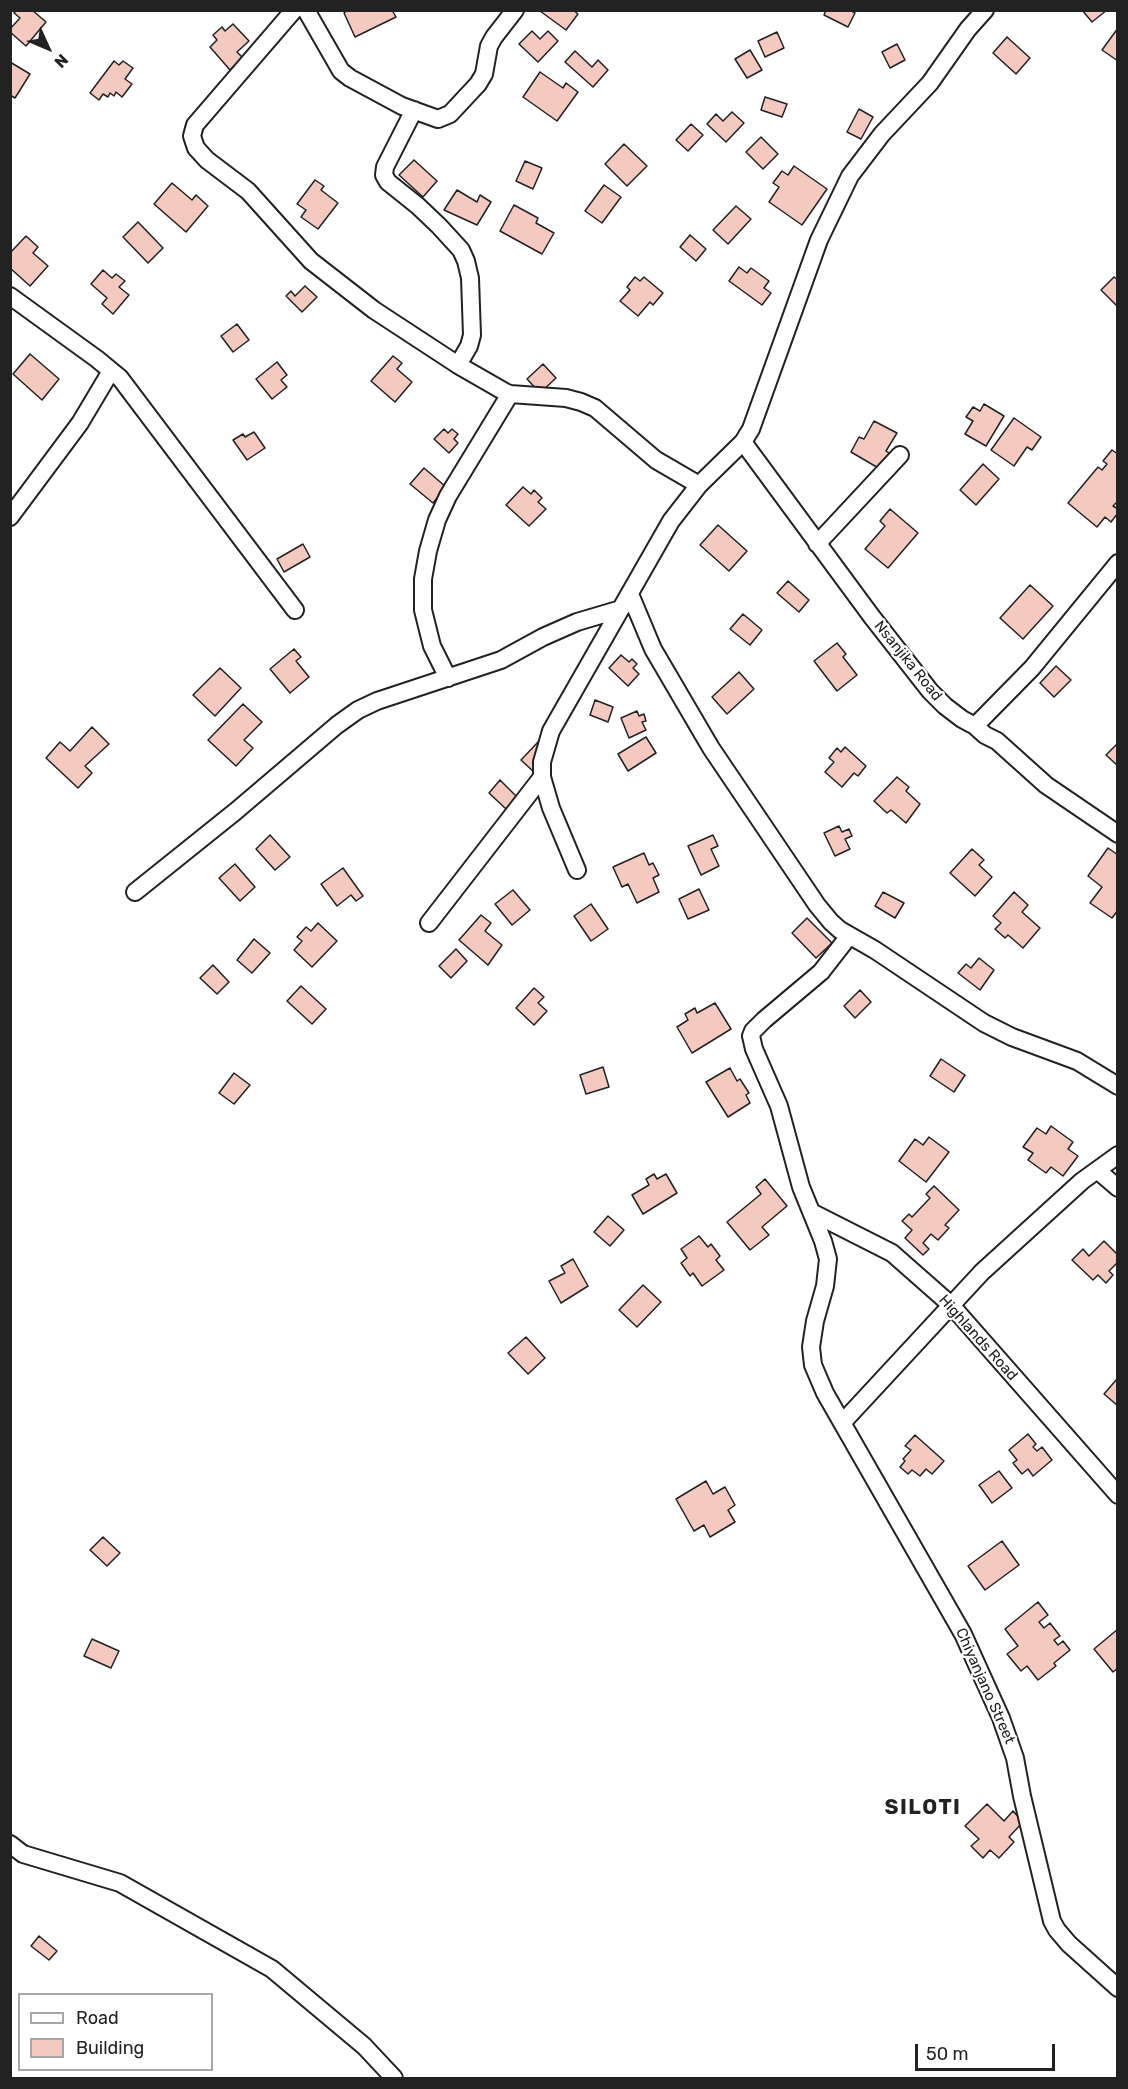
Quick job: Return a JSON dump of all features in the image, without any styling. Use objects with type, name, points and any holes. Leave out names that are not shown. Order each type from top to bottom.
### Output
[{"type":"street","points":[[294,10],[195,125],[192,136],[196,148],[207,160],[248,192],[311,261],[374,310],[458,365],[510,394],[566,398],[595,408],[656,460],[699,485]]},
{"type":"street","points":[[306,10],[341,71],[402,106],[438,119],[450,114],[478,84],[484,74],[489,46],[515,10]]},
{"type":"street","points":[[577,870],[551,808],[542,777],[542,762],[550,731],[671,521],[699,485],[743,442],[751,429],[819,240],[850,176],[869,150],[930,83],[968,29],[985,10]]},
{"type":"street","points":[[414,110],[384,167],[384,175],[388,182],[418,206],[462,250],[470,278],[472,335],[469,346],[458,365]]},
{"type":"street","points":[[10,296],[111,371],[124,384],[295,610]]},
{"type":"street","points":[[10,517],[80,423],[111,371]]},
{"type":"street","points":[[448,678],[432,646],[423,610],[423,579],[428,552],[437,520],[448,496],[510,394]]},
{"type":"street","name":"Nsanjika Road","points":[[743,442],[817,544],[930,691],[954,712],[997,741],[1046,785],[1118,834]]},
{"type":"street","points":[[817,544],[900,455]]},
{"type":"street","points":[[975,726],[1032,668],[1118,563]]},
{"type":"street","points":[[630,594],[653,649],[711,748],[817,905],[831,922],[984,1023],[1012,1037],[1077,1061],[1118,1086]]},
{"type":"street","points":[[135,892],[346,718],[377,701],[501,660],[577,622],[621,609]]},
{"type":"street","points":[[429,923],[542,777]]},
{"type":"street","name":"Chiyanjano Street","points":[[849,936],[821,972],[764,1020],[753,1031],[752,1036],[754,1049],[779,1106],[795,1166],[824,1241],[828,1259],[828,1271],[815,1321],[811,1355],[818,1378],[963,1634],[1001,1718],[1015,1758],[1022,1796],[1053,1921],[1062,1937],[1118,1988]]},
{"type":"street","points":[[843,1422],[982,1272],[1015,1240],[1118,1155]]},
{"type":"street","points":[[1097,1170],[1118,1188]]},
{"type":"street","name":"Highlands Road","points":[[813,1214],[891,1253],[951,1305],[1118,1495]]},
{"type":"street","points":[[10,1844],[23,1854],[120,1883],[273,1969],[364,2046],[394,2079]]},
{"type":"building","points":[[17,10],[32,10],[46,22],[26,46],[10,32],[20,18],[14,13]]},
{"type":"building","points":[[348,10],[392,10],[396,17],[355,37],[344,13]]},
{"type":"building","points":[[573,10],[578,14],[566,30],[540,11]]},
{"type":"building","points":[[826,10],[850,10],[855,13],[848,27],[824,15]]},
{"type":"building","points":[[1082,10],[1107,10],[1092,22]]},
{"type":"building","points":[[233,24],[249,41],[237,52],[243,58],[230,70],[210,47],[217,40],[213,35],[222,27],[225,31]]},
{"type":"building","points":[[1118,28],[1118,61],[1102,50]]},
{"type":"building","points":[[532,31],[540,39],[548,31],[558,41],[538,62],[519,44]]},
{"type":"building","points":[[777,32],[784,48],[765,57],[758,41]]},
{"type":"building","points":[[1007,37],[1030,58],[1016,74],[993,53]]},
{"type":"building","points":[[897,44],[905,60],[890,68],[882,52]]},
{"type":"building","points":[[750,50],[762,70],[747,78],[735,59]]},
{"type":"building","points":[[575,51],[592,67],[598,60],[608,70],[593,87],[565,62]]},
{"type":"building","points":[[114,61],[119,65],[123,61],[133,68],[125,79],[132,84],[122,97],[116,92],[114,96],[110,93],[108,97],[103,94],[99,100],[90,93]]},
{"type":"building","points":[[10,62],[30,74],[15,98],[10,95]]},
{"type":"building","points":[[540,72],[563,88],[566,83],[578,92],[557,121],[523,97]]},
{"type":"building","points":[[765,97],[787,104],[782,117],[761,110]]},
{"type":"building","points":[[859,109],[873,117],[861,139],[847,132]]},
{"type":"building","points":[[732,112],[744,123],[726,142],[707,124],[716,114],[723,121]]},
{"type":"building","points":[[691,124],[703,135],[688,151],[676,140]]},
{"type":"building","points":[[761,137],[778,154],[763,169],[746,152]]},
{"type":"building","points":[[624,144],[647,166],[627,186],[605,164]]},
{"type":"building","points":[[414,160],[437,181],[423,197],[399,175]]},
{"type":"building","points":[[525,161],[542,168],[533,189],[516,181]]},
{"type":"building","points":[[794,166],[827,189],[802,225],[769,202],[779,187],[773,183],[782,171],[788,175]]},
{"type":"building","points":[[315,180],[324,186],[321,190],[338,203],[318,229],[301,217],[306,210],[297,204]]},
{"type":"building","points":[[172,183],[192,200],[196,195],[208,206],[186,232],[154,204]]},
{"type":"building","points":[[604,185],[621,197],[602,223],[585,211]]},
{"type":"building","points":[[457,190],[477,202],[480,195],[491,202],[477,225],[444,210]]},
{"type":"building","points":[[514,205],[538,218],[536,223],[554,233],[542,254],[500,231]]},
{"type":"building","points":[[736,206],[751,219],[728,244],[713,230]]},
{"type":"building","points":[[138,222],[163,248],[148,263],[123,237]]},
{"type":"building","points":[[690,235],[706,249],[696,261],[680,247]]},
{"type":"building","points":[[26,236],[38,247],[33,253],[48,266],[30,286],[10,268],[10,253]]},
{"type":"building","points":[[739,267],[747,273],[751,268],[769,281],[764,288],[771,293],[762,305],[729,281]]},
{"type":"building","points":[[103,270],[112,278],[116,274],[125,281],[119,287],[129,295],[113,314],[102,304],[107,298],[91,284]]},
{"type":"building","points":[[635,277],[640,281],[644,277],[663,293],[653,305],[650,302],[638,316],[620,301],[630,290],[627,287]]},
{"type":"building","points":[[1114,277],[1118,280],[1118,307],[1101,290]]},
{"type":"building","points":[[305,286],[317,297],[302,312],[286,296],[291,291],[295,296]]},
{"type":"building","points":[[237,324],[249,340],[233,352],[221,336]]},
{"type":"building","points":[[30,354],[59,379],[42,400],[13,374]]},
{"type":"building","points":[[393,356],[402,363],[397,369],[412,382],[395,402],[371,381]]},
{"type":"building","points":[[277,362],[287,375],[281,380],[287,387],[272,399],[256,379]]},
{"type":"building","points":[[543,364],[556,378],[540,393],[527,379]]},
{"type":"building","points":[[984,404],[1004,416],[986,446],[965,434],[973,421],[966,417],[973,407],[980,411]]},
{"type":"building","points":[[1014,418],[1041,437],[1032,450],[1027,447],[1014,466],[991,450]]},
{"type":"building","points":[[874,421],[897,433],[886,451],[889,453],[880,469],[851,452],[859,437],[864,439]]},
{"type":"building","points":[[444,429],[448,433],[452,429],[458,434],[454,439],[458,443],[449,453],[434,439]]},
{"type":"building","points":[[254,432],[265,448],[247,460],[233,440],[243,434],[245,437]]},
{"type":"building","points":[[1112,450],[1118,454],[1118,501],[1113,506],[1118,509],[1118,513],[1111,522],[1105,517],[1097,527],[1068,503],[1098,467],[1102,470],[1107,464],[1103,461]]},
{"type":"building","points":[[983,464],[999,479],[976,505],[960,490]]},
{"type":"building","points":[[424,468],[446,487],[433,503],[410,484]]},
{"type":"building","points":[[523,487],[531,494],[534,490],[542,498],[538,502],[546,509],[529,526],[506,505]]},
{"type":"building","points":[[890,509],[918,533],[888,568],[865,549],[885,526],[880,521]]},
{"type":"building","points":[[718,525],[747,551],[729,571],[700,545]]},
{"type":"building","points":[[303,544],[310,557],[284,572],[277,559]]},
{"type":"building","points":[[788,581],[809,600],[799,612],[777,593]]},
{"type":"building","points":[[1030,585],[1053,606],[1023,639],[1000,618]]},
{"type":"building","points":[[743,614],[762,630],[750,645],[730,629]]},
{"type":"building","points":[[837,643],[846,654],[843,657],[857,675],[837,691],[814,661]]},
{"type":"building","points":[[294,649],[301,657],[296,661],[309,677],[290,693],[270,669]]},
{"type":"building","points":[[621,655],[629,662],[632,659],[637,664],[633,668],[639,674],[628,686],[609,668]]},
{"type":"building","points":[[1056,666],[1071,680],[1054,697],[1040,683]]},
{"type":"building","points":[[220,668],[241,688],[215,716],[193,695]]},
{"type":"building","points":[[739,672],[754,689],[727,714],[712,697]]},
{"type":"building","points":[[595,700],[613,707],[608,722],[590,715]]},
{"type":"building","points":[[243,704],[262,722],[244,740],[253,748],[236,766],[208,740]]},
{"type":"building","points":[[637,711],[639,716],[644,714],[646,721],[642,722],[646,730],[629,738],[621,718]]},
{"type":"building","points":[[92,727],[109,744],[85,766],[92,773],[78,788],[46,758],[60,742],[70,751]]},
{"type":"building","points":[[646,737],[656,753],[628,771],[618,754]]},
{"type":"building","points":[[538,742],[552,756],[535,773],[521,760]]},
{"type":"building","points":[[1118,743],[1118,766],[1106,755]]},
{"type":"building","points":[[845,747],[866,766],[858,776],[854,773],[842,787],[825,772],[834,762],[829,758],[837,748],[841,752]]},
{"type":"building","points":[[897,777],[909,787],[906,791],[920,804],[906,823],[891,810],[887,813],[874,801]]},
{"type":"building","points":[[500,780],[517,797],[506,809],[489,793]]},
{"type":"building","points":[[839,826],[842,832],[849,829],[852,836],[845,839],[850,849],[835,856],[824,833]]},
{"type":"building","points":[[270,835],[290,857],[275,870],[256,849]]},
{"type":"building","points":[[713,835],[718,846],[711,849],[719,866],[701,875],[688,846]]},
{"type":"building","points":[[1108,848],[1118,855],[1118,910],[1112,918],[1090,903],[1102,887],[1088,876]]},
{"type":"building","points":[[972,849],[984,860],[979,865],[992,877],[975,896],[950,873]]},
{"type":"building","points":[[644,853],[649,865],[653,863],[659,875],[653,878],[659,892],[637,903],[628,884],[622,887],[613,867]]},
{"type":"building","points":[[235,864],[255,887],[240,901],[219,878]]},
{"type":"building","points":[[343,868],[363,896],[356,901],[351,895],[337,906],[321,884]]},
{"type":"building","points":[[699,889],[709,910],[688,919],[679,899]]},
{"type":"building","points":[[513,890],[530,910],[512,925],[495,904]]},
{"type":"building","points":[[883,892],[904,903],[895,918],[875,906]]},
{"type":"building","points":[[1014,892],[1028,905],[1022,912],[1040,928],[1023,948],[1008,935],[1005,938],[995,929],[1001,923],[993,916]]},
{"type":"building","points":[[591,904],[608,929],[591,941],[574,916]]},
{"type":"building","points":[[481,915],[491,923],[485,931],[502,945],[488,965],[459,940]]},
{"type":"building","points":[[807,918],[832,943],[816,958],[792,933]]},
{"type":"building","points":[[318,923],[337,941],[312,967],[294,950],[302,941],[297,937],[306,927],[311,931]]},
{"type":"building","points":[[254,939],[270,953],[252,973],[237,960]]},
{"type":"building","points":[[456,949],[467,961],[451,978],[439,966]]},
{"type":"building","points":[[979,958],[994,970],[980,990],[958,973],[966,964],[971,968]]},
{"type":"building","points":[[213,965],[229,982],[217,994],[200,978]]},
{"type":"building","points":[[301,986],[326,1009],[312,1024],[287,1001]]},
{"type":"building","points":[[534,988],[544,997],[538,1003],[547,1011],[534,1025],[516,1008]]},
{"type":"building","points":[[860,990],[871,1002],[855,1018],[844,1006]]},
{"type":"building","points":[[715,1003],[731,1029],[692,1053],[677,1027],[688,1020],[685,1014],[695,1008],[697,1013]]},
{"type":"building","points":[[941,1059],[965,1075],[954,1092],[930,1076]]},
{"type":"building","points":[[603,1067],[609,1087],[586,1094],[580,1075]]},
{"type":"building","points":[[730,1068],[737,1081],[740,1079],[749,1093],[746,1095],[750,1103],[728,1117],[706,1082]]},
{"type":"building","points":[[234,1073],[250,1085],[234,1104],[219,1093]]},
{"type":"building","points":[[1051,1126],[1073,1142],[1068,1149],[1078,1156],[1063,1176],[1051,1167],[1046,1173],[1028,1160],[1033,1153],[1023,1147],[1037,1128],[1046,1134]]},
{"type":"building","points":[[929,1137],[949,1152],[926,1182],[899,1161],[915,1139],[923,1145]]},
{"type":"building","points":[[654,1174],[657,1179],[666,1174],[677,1193],[643,1214],[632,1195],[649,1185],[646,1179]]},
{"type":"building","points":[[765,1179],[787,1206],[762,1227],[769,1235],[750,1250],[727,1222],[761,1194],[756,1187]]},
{"type":"building","points":[[934,1186],[959,1210],[945,1225],[949,1228],[938,1240],[931,1234],[923,1243],[929,1249],[923,1255],[905,1238],[912,1230],[902,1221],[909,1214],[912,1217],[930,1198],[926,1194]]},
{"type":"building","points":[[608,1216],[624,1230],[610,1246],[594,1232]]},
{"type":"building","points":[[699,1236],[708,1247],[711,1244],[720,1256],[716,1260],[724,1270],[702,1286],[693,1273],[690,1276],[681,1263],[687,1258],[681,1249]]},
{"type":"building","points":[[1104,1241],[1118,1255],[1118,1262],[1109,1271],[1113,1275],[1106,1283],[1098,1275],[1093,1280],[1072,1260],[1083,1249],[1089,1256]]},
{"type":"building","points":[[573,1259],[588,1286],[561,1303],[549,1281],[565,1273],[561,1266]]},
{"type":"building","points":[[643,1285],[661,1302],[637,1327],[619,1310]]},
{"type":"building","points":[[526,1337],[545,1358],[528,1374],[508,1353]]},
{"type":"building","points":[[1118,1379],[1118,1406],[1104,1394]]},
{"type":"building","points":[[1028,1434],[1036,1444],[1033,1447],[1037,1451],[1042,1447],[1052,1460],[1033,1476],[1028,1469],[1022,1474],[1013,1463],[1017,1460],[1009,1450]]},
{"type":"building","points":[[915,1435],[944,1461],[932,1474],[926,1469],[920,1476],[912,1470],[908,1474],[900,1467],[905,1461],[903,1459],[911,1450],[905,1446]]},
{"type":"building","points":[[999,1471],[1012,1488],[992,1503],[979,1485]]},
{"type":"building","points":[[706,1481],[713,1494],[725,1487],[735,1505],[728,1510],[735,1522],[710,1537],[704,1525],[694,1531],[676,1499]]},
{"type":"building","points":[[103,1537],[120,1553],[107,1566],[90,1550]]},
{"type":"building","points":[[1002,1541],[1019,1565],[985,1590],[968,1566]]},
{"type":"building","points":[[1038,1602],[1048,1615],[1039,1622],[1044,1628],[1050,1623],[1060,1636],[1054,1640],[1058,1645],[1063,1641],[1070,1650],[1054,1663],[1056,1666],[1038,1680],[1027,1666],[1021,1671],[1007,1654],[1018,1646],[1005,1629]]},
{"type":"building","points":[[1118,1629],[1118,1668],[1113,1672],[1094,1649]]},
{"type":"building","points":[[92,1639],[119,1651],[111,1668],[84,1656]]},
{"type":"building","points":[[987,1804],[1004,1821],[1013,1811],[1023,1822],[1009,1837],[1014,1842],[999,1858],[990,1850],[983,1858],[971,1846],[979,1839],[965,1826]]},
{"type":"building","points":[[39,1936],[57,1951],[49,1960],[31,1946]]},
{"type":"district","name":"SILOTI","points":[[923,1808]]}]
